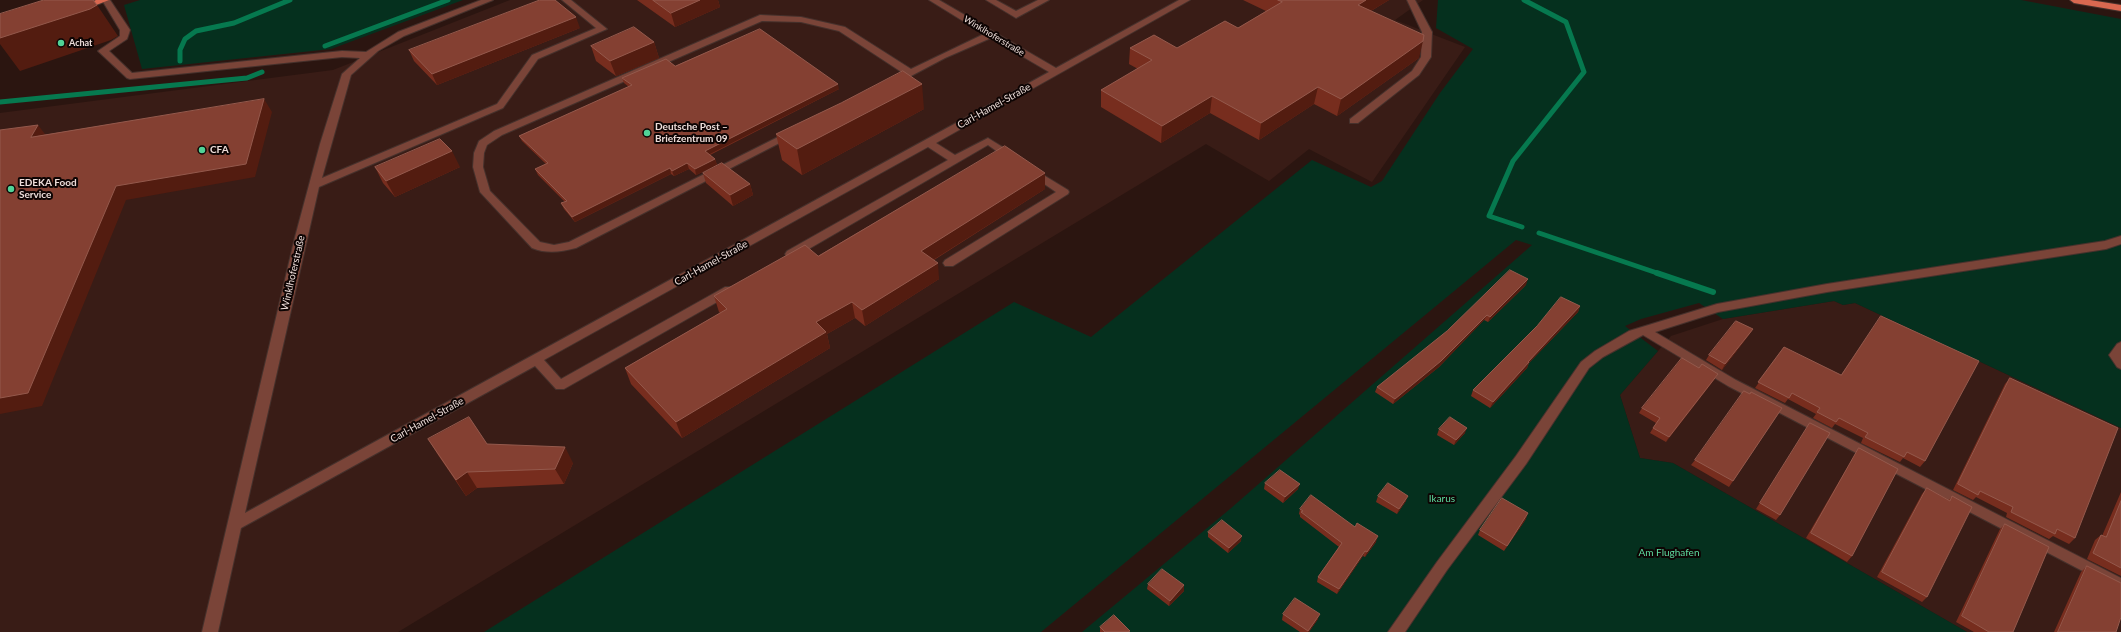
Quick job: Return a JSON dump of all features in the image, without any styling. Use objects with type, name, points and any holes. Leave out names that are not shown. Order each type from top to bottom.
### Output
[{"type":"main road","points":[[75,10],[106,0]]},
{"type":"main road","points":[[2074,0],[2121,8]]},
{"type":"street","points":[[106,0],[125,30],[124,38],[103,51],[130,76],[342,54],[368,55]]},
{"type":"street","name":"Winklhoferstraße","points":[[210,632],[314,185],[347,74],[375,48],[401,34],[489,0]]},
{"type":"street","points":[[314,185],[500,106],[535,57],[602,29],[566,0]]},
{"type":"street","name":"Winklhoferstraße","points":[[933,0],[1054,72]]},
{"type":"street","points":[[990,0],[1016,15],[1045,0]]},
{"type":"street","name":"Carl-Hamel-Straße","points":[[235,525],[1186,0]]},
{"type":"street","points":[[1354,121],[1416,73],[1426,57],[1427,32],[1411,0]]},
{"type":"street","points":[[800,130],[578,242],[554,249],[542,248],[536,245],[485,192],[478,167],[479,152],[483,142],[498,133],[760,18],[774,17],[792,19],[831,25],[842,29],[910,73]]},
{"type":"street","points":[[882,88],[942,56],[991,34]]},
{"type":"street","points":[[781,260],[988,141],[1064,192],[949,264]]},
{"type":"street","points":[[928,142],[955,160]]},
{"type":"street","points":[[725,167],[734,174]]},
{"type":"street","points":[[1396,632],[1442,566],[1521,460],[1585,365],[1599,354],[1633,334],[1717,308],[1827,288],[2106,245],[2121,240]]},
{"type":"street","points":[[536,359],[560,386],[740,283]]},
{"type":"street","points":[[1644,330],[1732,383],[2121,586]]},
{"type":"street","points":[[2121,347],[2115,355],[2121,364]]},
{"type":"shaded area","points":[[510,0],[1423,0],[1395,20],[1465,47],[1372,182],[1309,149],[1269,181],[1206,144],[398,632],[0,632],[0,113],[333,70]]},
{"type":"shaded area","points":[[1834,301],[1843,305],[1855,303],[2121,428],[2121,632],[1967,632],[1673,463],[1640,458],[1620,395],[1671,336],[1723,319]]},
{"type":"green space","points":[[140,0],[463,0],[331,49],[142,69],[124,5]]},
{"type":"green space","points":[[1438,0],[2021,0],[2121,19],[2121,428],[1855,303],[1843,305],[1834,301],[1723,319],[1699,303],[1641,319],[1625,326],[1658,351],[1620,395],[1640,458],[1673,463],[1967,632],[1082,632],[1230,509],[1532,245],[1516,240],[1041,632],[484,632],[1014,302],[1091,337],[1312,160],[1371,187],[1382,181],[1440,93],[1473,49],[1436,28]]},
{"type":"building","points":[[44,0],[93,0],[97,5],[90,9],[0,38],[0,14]]},
{"type":"building","points":[[540,0],[555,0],[576,17],[432,74],[409,50]]},
{"type":"building","points":[[653,0],[700,0],[671,13]]},
{"type":"building","points":[[1278,0],[1366,0],[1358,5],[1424,35],[1423,41],[1341,99],[1318,87],[1261,123],[1212,96],[1162,126],[1101,90],[1152,60],[1130,48],[1154,35],[1177,48],[1225,21],[1238,28],[1282,2]]},
{"type":"building","points":[[634,27],[654,42],[610,61],[591,46]]},
{"type":"building","name":"Deutsche Post – Briefzentrum 09","points":[[760,29],[838,84],[705,151],[715,159],[695,169],[687,163],[672,171],[670,168],[572,217],[561,203],[567,201],[535,169],[548,163],[519,136],[632,85],[622,78],[666,59],[675,66]]},
{"type":"building","points":[[903,71],[922,84],[797,149],[776,134],[841,103]]},
{"type":"building","points":[[264,99],[246,164],[116,186],[28,393],[0,398],[0,130],[38,125],[31,137]]},
{"type":"building","points":[[440,139],[452,151],[386,181],[375,167]]},
{"type":"building","points":[[1005,146],[1045,173],[921,251],[938,263],[862,310],[852,302],[816,322],[826,332],[676,422],[625,368],[727,309],[714,296],[805,245],[818,256]]},
{"type":"building","points":[[722,163],[750,184],[730,195],[703,173]]},
{"type":"building","points":[[1510,270],[1528,279],[1490,317],[1487,315],[1441,361],[1395,399],[1377,387],[1447,331]]},
{"type":"building","points":[[1561,297],[1580,306],[1493,402],[1473,390],[1537,326]]},
{"type":"building","points":[[1881,316],[1979,361],[1925,461],[1907,452],[1904,457],[1865,437],[1868,433],[1839,418],[1836,422],[1817,412],[1820,408],[1792,393],[1789,398],[1758,382],[1784,347],[1841,375]]},
{"type":"building","points":[[1736,321],[1753,329],[1725,364],[1709,355]]},
{"type":"building","points":[[1682,358],[1699,368],[1702,364],[1718,374],[1669,437],[1653,428],[1660,418],[1642,408]]},
{"type":"building","points":[[2010,378],[2118,428],[2075,538],[2057,529],[2055,534],[2011,512],[2013,507],[1980,491],[1978,495],[1958,484]]},
{"type":"building","points":[[1744,391],[1750,394],[1751,392],[1782,408],[1733,481],[1695,460]]},
{"type":"building","points":[[469,417],[487,444],[565,447],[555,469],[467,472],[456,480],[428,439]]},
{"type":"building","points":[[1450,417],[1467,428],[1456,440],[1439,429]]},
{"type":"building","points":[[1810,423],[1830,433],[1780,515],[1760,503]]},
{"type":"building","points":[[1859,448],[1898,469],[1852,556],[1811,533]]},
{"type":"building","points":[[1280,470],[1300,484],[1285,497],[1265,483]]},
{"type":"building","points":[[1388,483],[1408,496],[1399,509],[1378,496]]},
{"type":"building","points":[[1927,488],[1950,501],[1952,496],[1972,507],[1927,597],[1882,572]]},
{"type":"building","points":[[1311,495],[1355,527],[1357,523],[1378,536],[1367,552],[1365,551],[1339,589],[1318,577],[1342,543],[1301,512],[1303,511],[1300,509]]},
{"type":"building","points":[[1502,498],[1528,513],[1507,546],[1480,530]]},
{"type":"building","points":[[2121,501],[2121,568],[2093,553],[2101,535],[2106,537]]},
{"type":"building","points":[[1222,520],[1242,536],[1229,548],[1208,532]]},
{"type":"building","points":[[2005,524],[2049,547],[2013,632],[1989,632],[1962,616]]},
{"type":"building","points":[[2087,566],[2121,583],[2121,617],[2116,632],[2058,632]]},
{"type":"building","points":[[1162,569],[1184,585],[1170,601],[1148,584]]},
{"type":"building","points":[[1295,598],[1320,614],[1308,631],[1283,614]]},
{"type":"building","points":[[1114,615],[1130,631],[1105,632],[1100,627]]},
{"type":"waterway","points":[[180,61],[180,50],[185,39],[196,31],[234,23],[290,0]]},
{"type":"waterway","points":[[325,46],[448,0]]},
{"type":"waterway","points":[[1522,227],[1489,216],[1513,161],[1584,72],[1566,22],[1524,0]]},
{"type":"waterway","points":[[0,102],[247,78],[262,72]]},
{"type":"waterway","points":[[1539,233],[1660,274]]},
{"type":"waterway","points":[[1657,273],[1713,292]]},
{"type":"place","name":"Achat","points":[[61,43]]},
{"type":"place","name":"Deutsche Post – Briefzentrum 09","points":[[647,133]]},
{"type":"place","name":"CFA","points":[[202,150]]},
{"type":"place","name":"EDEKA Food Service","points":[[11,189]]},
{"type":"park label","name":"Ikarus","points":[[1442,499]]},
{"type":"park label","name":"Am Flughafen","points":[[1669,553]]}]
